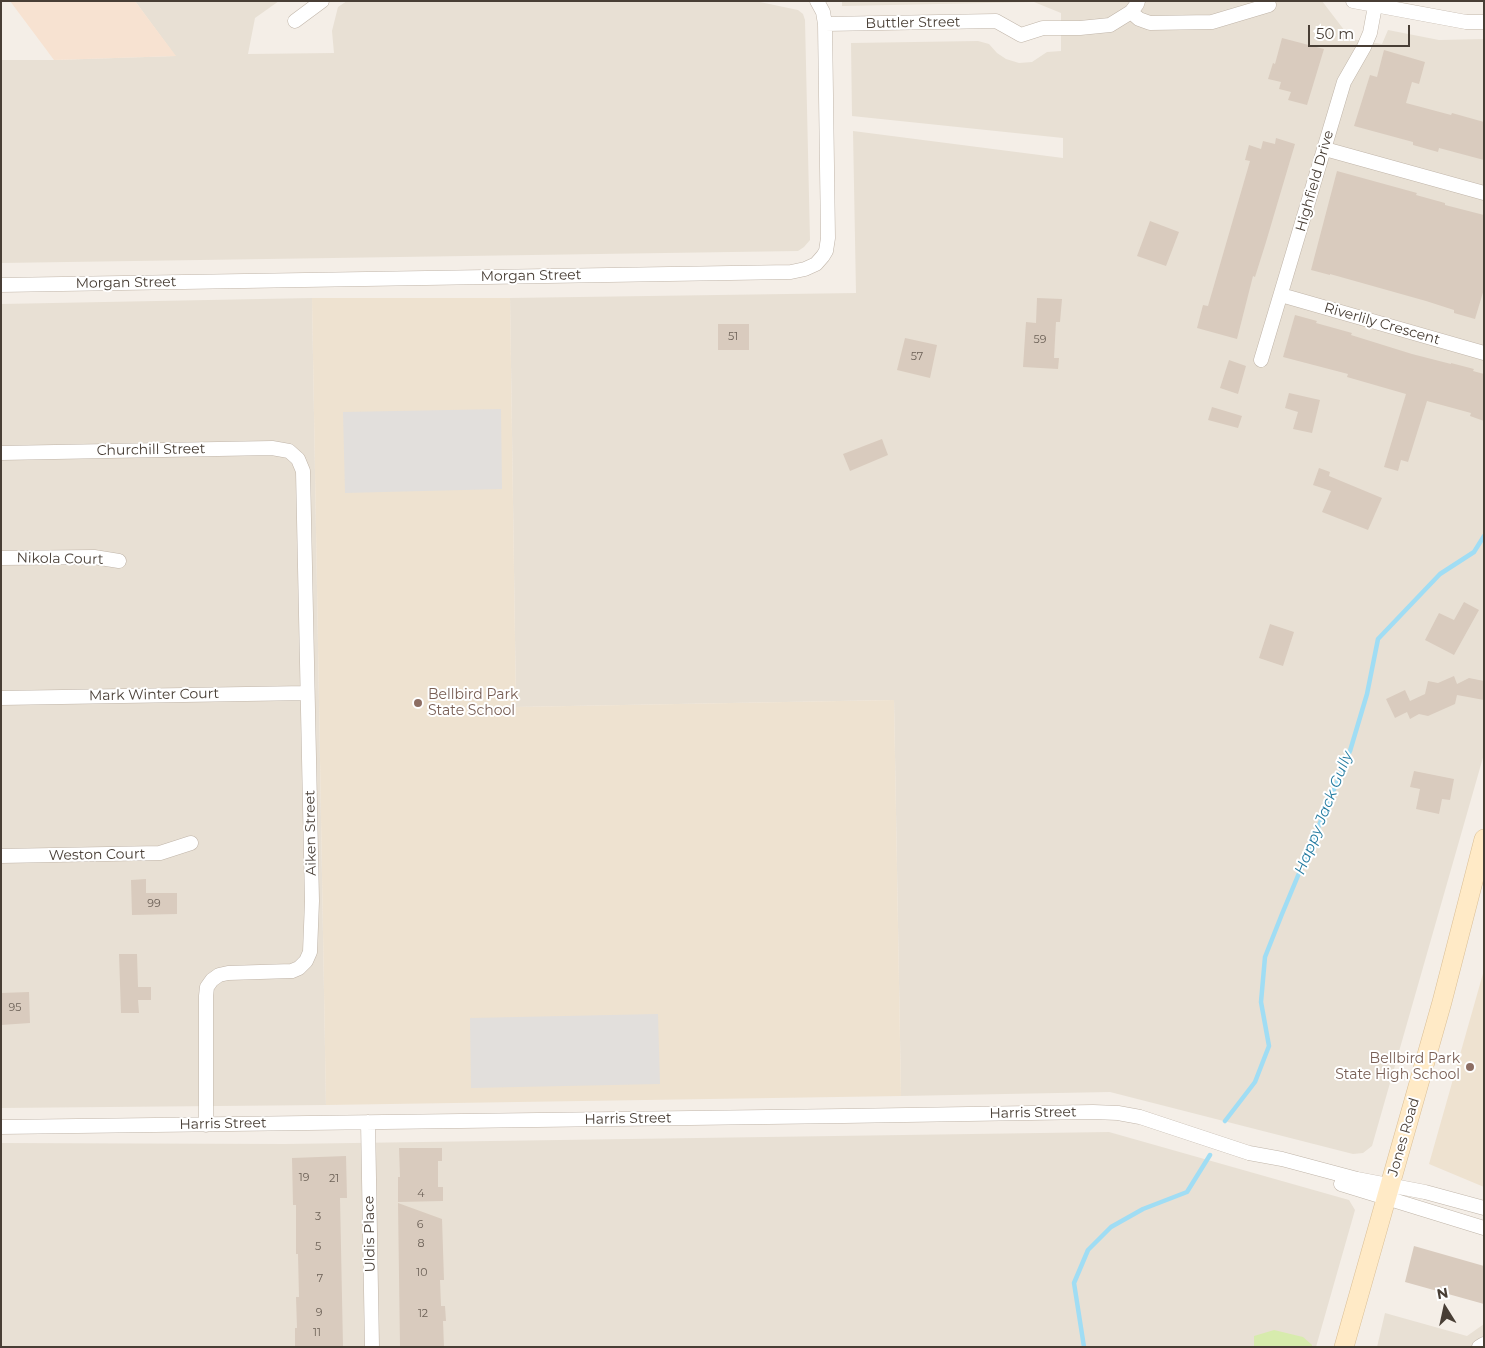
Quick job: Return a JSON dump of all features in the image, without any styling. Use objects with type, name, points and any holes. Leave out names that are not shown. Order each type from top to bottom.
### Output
[{"type":"street","points":[[295,21],[322,1]]},
{"type":"street","points":[[817,1],[823,12],[825,24]]},
{"type":"street","points":[[1353,1],[1466,22],[1484,22]]},
{"type":"street","points":[[1135,7],[1139,19],[1150,23],[1212,22],[1269,4]]},
{"type":"street","name":"Highfield Drive","points":[[1261,360],[1344,82],[1370,33],[1375,6]]},
{"type":"street","name":"Buttler Street","points":[[825,24],[996,21],[1022,34],[1043,28],[1080,28],[1110,25],[1135,7]]},
{"type":"street","name":"Morgan Street","points":[[1,284],[791,272],[805,269],[816,264],[823,256],[828,244],[825,24]]},
{"type":"street","points":[[1325,149],[1484,193]]},
{"type":"street","name":"Riverlily Crescent","points":[[1281,296],[1484,354]]},
{"type":"street","name":"Churchill Street","points":[[1,453],[272,448],[289,451],[298,459]]},
{"type":"street","name":"Aiken Street","points":[[206,1124],[206,996],[212,980],[219,975],[228,973],[292,971],[299,968],[306,961],[310,952],[312,901],[303,471],[298,459]]},
{"type":"street","name":"Nikola Court","points":[[1,558],[94,557],[119,561]]},
{"type":"street","name":"Mark Winter Court","points":[[1,698],[307,693]]},
{"type":"street","name":"Jones Road","points":[[1344,1347],[1442,1002],[1484,839]]},
{"type":"street","name":"Weston Court","points":[[1,856],[160,853],[191,843]]},
{"type":"street","name":"Harris Street","points":[[1,1127],[1118,1113],[1140,1117],[1249,1153],[1282,1159],[1358,1179],[1388,1192]]},
{"type":"street","name":"Uldis Place","points":[[368,1122],[372,1347]]},
{"type":"street","points":[[1388,1192],[1426,1192],[1484,1208]]},
{"type":"street","points":[[1388,1192],[1484,1228]]},
{"type":"street","points":[[1479,1347],[1484,1344]]},
{"type":"shaded area","points":[[10,1],[135,1],[176,56],[54,60]]},
{"type":"shaded area","points":[[135,1],[279,1],[255,18],[248,54],[334,53],[332,31],[338,7],[347,1],[755,1],[798,10],[803,14],[805,20],[810,240],[798,251],[1,263],[1,60],[175,56]]},
{"type":"shaded area","points":[[842,1],[1322,1],[1351,39],[1382,44],[1388,30],[1439,40],[1484,39],[1484,754],[1372,1146],[1363,1153],[1353,1154],[1110,1092],[901,1096],[894,700],[516,707],[510,298],[856,293],[853,131],[1063,158],[1063,138],[852,116],[851,43],[978,41],[989,44],[1006,59],[1019,63],[1032,62],[1047,52],[1061,51],[1061,13],[1034,2],[842,6]]},
{"type":"shaded area","points":[[312,298],[326,1105],[1,1108],[1,304]]},
{"type":"shaded area","name":"Bellbird Park State School","points":[[312,298],[510,298],[516,707],[894,700],[901,1096],[326,1105]]},
{"type":"shaded area","points":[[501,409],[502,489],[345,493],[343,412]]},
{"type":"shaded area","name":"Bellbird Park State High School","points":[[1484,970],[1484,1187],[1429,1164]]},
{"type":"shaded area","points":[[658,1014],[660,1084],[471,1088],[470,1018]]},
{"type":"shaded area","points":[[1109,1132],[1349,1200],[1355,1210],[1316,1347],[1,1347],[1,1143],[285,1144]]},
{"type":"shaded area","points":[[1385,1313],[1467,1336],[1484,1324],[1484,1347],[1377,1347]]},
{"type":"green space","points":[[1274,1330],[1303,1337],[1312,1347],[1254,1347],[1254,1336]]},
{"type":"building","points":[[1282,38],[1324,49],[1307,105],[1288,100],[1291,92],[1279,89],[1281,82],[1268,79],[1273,63],[1275,64]]},
{"type":"building","points":[[1384,50],[1425,62],[1419,84],[1412,82],[1406,103],[1484,122],[1484,160],[1439,148],[1438,152],[1413,145],[1413,142],[1354,126],[1370,75],[1377,77]]},
{"type":"building","points":[[1276,138],[1295,144],[1255,277],[1253,276],[1237,339],[1197,328],[1203,305],[1208,306],[1250,161],[1245,160],[1249,145],[1261,149],[1263,141],[1275,144]]},
{"type":"building","points":[[1337,171],[1417,193],[1416,195],[1445,203],[1445,205],[1484,215],[1484,289],[1475,319],[1454,313],[1454,310],[1426,301],[1311,270]]},
{"type":"building","points":[[1150,221],[1179,232],[1166,266],[1137,256]]},
{"type":"building","points":[[1037,298],[1062,299],[1060,322],[1056,322],[1054,358],[1059,358],[1058,369],[1023,367],[1026,322],[1036,323]]},
{"type":"building","points":[[1295,315],[1352,333],[1351,335],[1412,354],[1474,369],[1473,371],[1484,374],[1484,421],[1470,416],[1471,413],[1427,401],[1408,462],[1401,460],[1398,471],[1384,467],[1406,394],[1347,377],[1348,374],[1283,357]]},
{"type":"building","points":[[718,324],[749,324],[749,350],[718,350]]},
{"type":"building","points":[[905,338],[937,345],[930,378],[897,370]]},
{"type":"building","points":[[1229,360],[1246,366],[1238,394],[1220,388]]},
{"type":"building","points":[[1289,393],[1320,400],[1312,433],[1293,429],[1298,412],[1285,408]]},
{"type":"building","points":[[1212,407],[1242,416],[1238,428],[1208,420]]},
{"type":"building","points":[[882,439],[888,455],[850,471],[843,454]]},
{"type":"building","points":[[1319,468],[1330,472],[1329,476],[1382,498],[1368,530],[1322,512],[1331,491],[1313,485]]},
{"type":"building","points":[[1464,602],[1479,610],[1454,655],[1425,640],[1439,613],[1454,620]]},
{"type":"building","points":[[1270,624],[1294,632],[1283,666],[1259,658]]},
{"type":"building","points":[[1454,676],[1457,684],[1469,678],[1484,681],[1484,700],[1457,695],[1455,704],[1428,716],[1419,714],[1410,719],[1407,712],[1395,718],[1386,699],[1405,690],[1410,701],[1425,694],[1428,681],[1438,683]]},
{"type":"building","points":[[1414,771],[1454,779],[1450,800],[1442,799],[1439,814],[1416,809],[1420,789],[1410,787]]},
{"type":"building","points":[[146,879],[146,893],[177,893],[177,914],[132,915],[131,880]]},
{"type":"building","points":[[119,954],[137,954],[138,987],[151,987],[151,1000],[138,1000],[139,1013],[121,1013]]},
{"type":"building","points":[[29,992],[30,1023],[1,1025],[1,993]]},
{"type":"building","points":[[399,1148],[442,1148],[442,1161],[438,1161],[438,1187],[443,1187],[443,1201],[398,1202],[398,1177],[400,1177]]},
{"type":"building","points":[[346,1156],[347,1198],[340,1198],[343,1347],[295,1347],[295,1328],[297,1328],[296,1297],[299,1297],[298,1254],[296,1254],[296,1205],[293,1205],[292,1158]]},
{"type":"building","points":[[398,1203],[442,1219],[444,1280],[440,1280],[441,1306],[445,1306],[446,1321],[443,1321],[444,1347],[400,1347]]},
{"type":"building","points":[[1414,1246],[1484,1266],[1484,1304],[1405,1282]]},
{"type":"waterway","name":"Happy Jack Gully","points":[[1225,1121],[1255,1082],[1269,1046],[1261,1002],[1265,957],[1350,751],[1367,694],[1378,639],[1440,574],[1474,552],[1484,536]]},
{"type":"waterway","name":"Happy Jack Gully","points":[[1084,1347],[1074,1283],[1088,1250],[1111,1227],[1143,1209],[1187,1192],[1210,1155]]},
{"type":"place","name":"Bellbird Park State School","points":[[418,703]]},
{"type":"place","name":"Bellbird Park State High School","points":[[1470,1067]]}]
